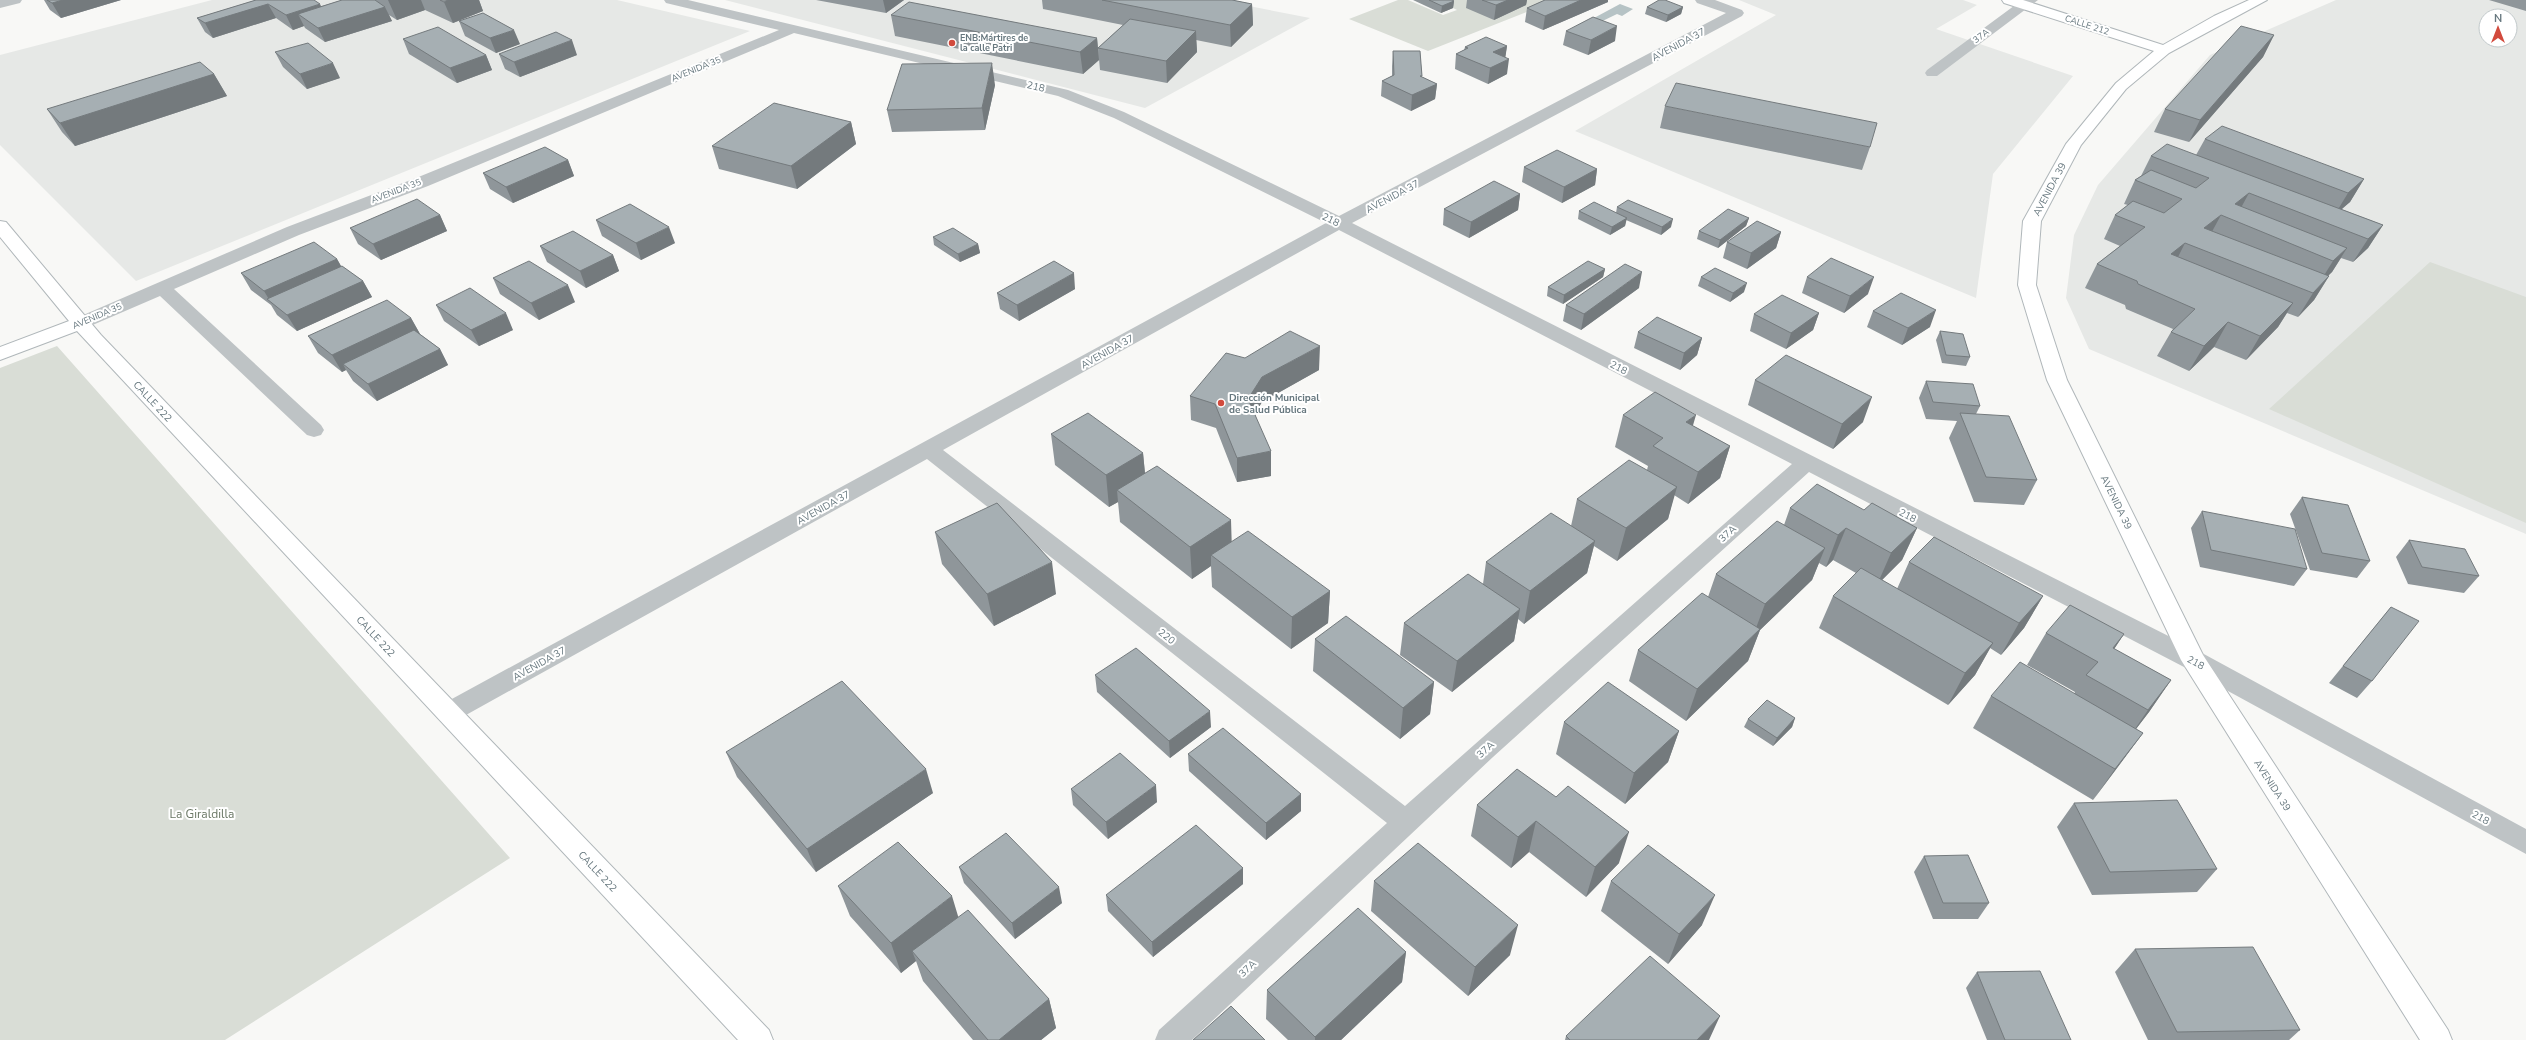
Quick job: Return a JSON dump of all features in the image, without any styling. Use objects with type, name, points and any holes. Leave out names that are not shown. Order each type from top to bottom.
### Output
[{"type":"street","points":[[0,4],[15,0]]},
{"type":"street","name":"218","points":[[671,0],[1063,93],[1119,115],[1339,223],[2193,660],[2526,842]]},
{"type":"street","name":"AVENIDA 37","points":[[448,713],[1339,223],[1737,13],[1702,0]]},
{"type":"street","name":"CALLE 212","points":[[2009,0],[2028,2],[2164,50]]},
{"type":"street","name":"AVENIDA 39","points":[[2260,0],[2219,19],[2164,50],[2121,86],[2074,144],[2032,221],[2027,285],[2058,380],[2193,660],[2437,1040]]},
{"type":"street","name":"37A","points":[[1932,73],[2028,2]]},
{"type":"street","name":"AVENIDA 35","points":[[0,354],[81,323],[293,231],[422,182],[793,29]]},
{"type":"street","name":"CALLE 222","points":[[0,226],[81,323],[758,1040]]},
{"type":"street","points":[[162,288],[314,430]]},
{"type":"street","name":"220","points":[[928,449],[1406,822]]},
{"type":"street","name":"37A","points":[[1170,1040],[1406,822],[1806,463]]},
{"type":"shaded area","points":[[212,0],[617,0],[750,31],[136,281],[0,145],[0,55]]},
{"type":"shaded area","points":[[725,0],[1218,0],[1310,18],[1145,108]]},
{"type":"shaded area","points":[[1739,0],[1963,0],[1977,5],[1936,29],[2073,76],[1993,174],[1976,298],[1575,131],[1776,15]]},
{"type":"shaded area","points":[[2336,0],[2526,0],[2526,534],[2089,349],[2066,298],[2074,235],[2098,185],[2210,55]]},
{"type":"shaded area","points":[[1620,4],[1633,9],[1622,16],[1617,14],[1586,29],[1594,18]]},
{"type":"green space","points":[[1398,0],[1408,0],[1443,15],[1457,10],[1437,0],[1557,0],[1428,51],[1349,19]]},
{"type":"green space","points":[[2430,262],[2526,297],[2526,523],[2269,409]]},
{"type":"green space","name":"La Giraldilla","points":[[57,346],[510,858],[225,1040],[0,1040],[0,368]]},
{"type":"building","points":[[47,0],[63,0],[52,3]]},
{"type":"building","points":[[256,0],[314,0],[320,4],[286,15],[268,4],[205,23],[197,18]]},
{"type":"building","points":[[342,0],[375,0],[385,7],[318,28],[298,14]]},
{"type":"building","points":[[1102,0],[1232,0],[1252,4],[1230,25]]},
{"type":"building","points":[[1429,0],[1452,0],[1454,1],[1442,6]]},
{"type":"building","points":[[1482,0],[1508,0],[1496,5]]},
{"type":"building","points":[[1545,0],[1581,0],[1545,16],[1527,8]]},
{"type":"building","points":[[1659,0],[1665,0],[1683,7],[1668,15],[1647,7]]},
{"type":"building","points":[[909,2],[1097,38],[1080,52],[891,15]]},
{"type":"building","points":[[483,13],[514,30],[490,38],[459,21]]},
{"type":"building","points":[[1593,17],[1617,26],[1591,40],[1566,31]]},
{"type":"building","points":[[1130,19],[1196,31],[1166,61],[1098,48]]},
{"type":"building","points":[[2241,26],[2274,35],[2200,120],[2165,109]]},
{"type":"building","points":[[438,27],[486,55],[450,68],[403,39]]},
{"type":"building","points":[[556,32],[572,40],[514,62],[499,54]]},
{"type":"building","points":[[1486,37],[1507,46],[1493,52],[1509,59],[1490,68],[1456,54],[1468,48],[1465,47]]},
{"type":"building","points":[[308,43],[333,63],[300,74],[275,52]]},
{"type":"building","points":[[1393,51],[1420,51],[1422,76],[1420,76],[1437,84],[1412,95],[1382,81],[1394,75]]},
{"type":"building","points":[[200,62],[214,74],[60,123],[47,109]]},
{"type":"building","points":[[992,63],[982,108],[887,110],[902,64]]},
{"type":"building","points":[[1676,83],[1877,123],[1870,147],[1665,106]]},
{"type":"building","points":[[774,103],[851,122],[791,166],[712,146]]},
{"type":"building","points":[[2222,126],[2364,179],[2348,193],[2205,139]]},
{"type":"building","points":[[2167,144],[2383,225],[2368,239],[2249,193],[2235,204],[2347,248],[2333,261],[2221,215],[2204,228],[2329,276],[2313,293],[2185,243],[2171,254],[2293,303],[2260,336],[2228,322],[2204,346],[2171,332],[2195,309],[2138,284],[2137,281],[2097,264],[2145,227],[2115,215],[2133,201],[2164,213],[2182,199],[2135,180],[2151,170],[2196,188],[2209,178],[2151,156]]},
{"type":"building","points":[[545,147],[568,160],[506,187],[483,173]]},
{"type":"building","points":[[1557,150],[1597,169],[1564,187],[1524,167]]},
{"type":"building","points":[[1494,181],[1520,194],[1471,222],[1444,209]]},
{"type":"building","points":[[417,199],[440,215],[373,244],[350,228]]},
{"type":"building","points":[[1628,200],[1673,219],[1662,227],[1617,207]]},
{"type":"building","points":[[1594,202],[1627,218],[1612,227],[1579,211]]},
{"type":"building","points":[[630,204],[669,227],[636,243],[596,220]]},
{"type":"building","points":[[1728,209],[1749,218],[1720,240],[1699,231]]},
{"type":"building","points":[[1757,221],[1781,232],[1751,253],[1727,242]]},
{"type":"building","points":[[953,228],[978,244],[958,254],[933,237]]},
{"type":"building","points":[[573,231],[613,255],[580,271],[540,246]]},
{"type":"building","points":[[314,242],[337,259],[264,291],[241,273]]},
{"type":"building","points":[[1831,258],[1874,277],[1850,296],[1807,277]]},
{"type":"building","points":[[529,261],[568,285],[531,303],[493,278]]},
{"type":"building","points":[[1054,261],[1074,273],[1017,305],[997,293]]},
{"type":"building","points":[[1588,261],[1605,269],[1564,295],[1548,287]]},
{"type":"building","points":[[1625,264],[1642,272],[1584,314],[1566,305]]},
{"type":"building","points":[[342,266],[363,281],[287,315],[267,299]]},
{"type":"building","points":[[1715,268],[1747,283],[1733,293],[1701,277]]},
{"type":"building","points":[[470,288],[506,313],[471,330],[436,305]]},
{"type":"building","points":[[1901,293],[1936,310],[1908,328],[1873,311]]},
{"type":"building","points":[[1782,295],[1819,313],[1791,333],[1754,314]]},
{"type":"building","points":[[387,300],[411,318],[332,355],[308,336]]},
{"type":"building","points":[[1657,317],[1702,338],[1684,353],[1638,332]]},
{"type":"building","points":[[414,330],[440,349],[368,384],[343,364]]},
{"type":"building","points":[[1290,331],[1320,346],[1262,377],[1248,399],[1271,451],[1237,458],[1215,404],[1190,396],[1226,353],[1245,358]]},
{"type":"building","points":[[1940,331],[1963,334],[1970,357],[1946,355]]},
{"type":"building","points":[[1786,355],[1872,397],[1842,424],[1755,380]]},
{"type":"building","points":[[1926,381],[1973,384],[1980,406],[1933,402]]},
{"type":"building","points":[[1655,392],[1696,415],[1686,422],[1730,446],[1698,472],[1653,446],[1663,438],[1623,415]]},
{"type":"building","points":[[1088,413],[1143,453],[1106,475],[1051,434]]},
{"type":"building","points":[[1960,413],[2009,416],[2037,480],[1986,477]]},
{"type":"building","points":[[1629,460],[1677,487],[1626,528],[1577,499]]},
{"type":"building","points":[[1157,466],[1231,520],[1190,547],[1117,490]]},
{"type":"building","points":[[1817,484],[1864,510],[1872,503],[1917,528],[1891,553],[1846,528],[1838,535],[1790,508]]},
{"type":"building","points":[[2302,497],[2348,505],[2370,561],[2322,553]]},
{"type":"building","points":[[997,503],[1052,562],[987,594],[935,532]]},
{"type":"building","points":[[2202,511],[2295,529],[2307,569],[2211,550]]},
{"type":"building","points":[[1551,513],[1595,541],[1530,591],[1486,562]]},
{"type":"building","points":[[1777,521],[1825,548],[1765,604],[1716,574]]},
{"type":"building","points":[[1248,531],[1330,591],[1292,617],[1211,555]]},
{"type":"building","points":[[1934,537],[2043,596],[2019,623],[1909,562]]},
{"type":"building","points":[[2409,540],[2465,549],[2479,576],[2422,567]]},
{"type":"building","points":[[1861,568],[1993,643],[1965,673],[1833,596]]},
{"type":"building","points":[[1468,574],[1520,609],[1457,661],[1404,623]]},
{"type":"building","points":[[1702,593],[1760,629],[1697,689],[1638,650]]},
{"type":"building","points":[[2070,605],[2124,634],[2113,648],[2171,680],[2148,710],[2086,675],[2098,662],[2046,633]]},
{"type":"building","points":[[2391,607],[2419,621],[2372,681],[2343,666]]},
{"type":"building","points":[[1346,616],[1434,682],[1403,708],[1315,639]]},
{"type":"building","points":[[1136,648],[1210,711],[1169,741],[1095,675]]},
{"type":"building","points":[[2020,662],[2143,733],[2115,769],[1991,696]]},
{"type":"building","points":[[842,681],[926,769],[807,849],[726,752]]},
{"type":"building","points":[[1608,682],[1679,731],[1634,773],[1564,722]]},
{"type":"building","points":[[1767,700],[1795,718],[1777,738],[1748,719]]},
{"type":"building","points":[[1223,728],[1301,794],[1266,823],[1188,754]]},
{"type":"building","points":[[1120,753],[1156,785],[1106,822],[1071,789]]},
{"type":"building","points":[[1517,769],[1556,797],[1568,786],[1629,832],[1595,867],[1536,821],[1518,837],[1477,805]]},
{"type":"building","points":[[2177,800],[2217,869],[2110,872],[2074,803]]},
{"type":"building","points":[[1196,825],[1243,868],[1152,942],[1106,895]]},
{"type":"building","points":[[1006,833],[1059,887],[1012,923],[959,867]]},
{"type":"building","points":[[898,842],[952,896],[891,943],[838,886]]},
{"type":"building","points":[[1418,843],[1518,925],[1475,967],[1374,881]]},
{"type":"building","points":[[1648,845],[1715,895],[1679,934],[1611,881]]},
{"type":"building","points":[[1968,855],[1989,903],[1943,903],[1924,856]]},
{"type":"building","points":[[1358,908],[1406,952],[1315,1037],[1267,990]]},
{"type":"building","points":[[968,910],[1049,999],[999,1040],[988,1040],[912,951]]},
{"type":"building","points":[[2253,947],[2300,1030],[2177,1032],[2135,949]]},
{"type":"building","points":[[1650,956],[1720,1016],[1697,1040],[1570,1040],[1566,1036]]},
{"type":"building","points":[[2040,971],[2071,1040],[2005,1040],[1977,972]]},
{"type":"building","points":[[1231,1006],[1265,1040],[1193,1040]]},
{"type":"place","name":"ENB:Mártires de la calle Patri","points":[[952,43]]},
{"type":"place","name":"Dirección Municipal de Salud Pública","points":[[1221,403]]}]
